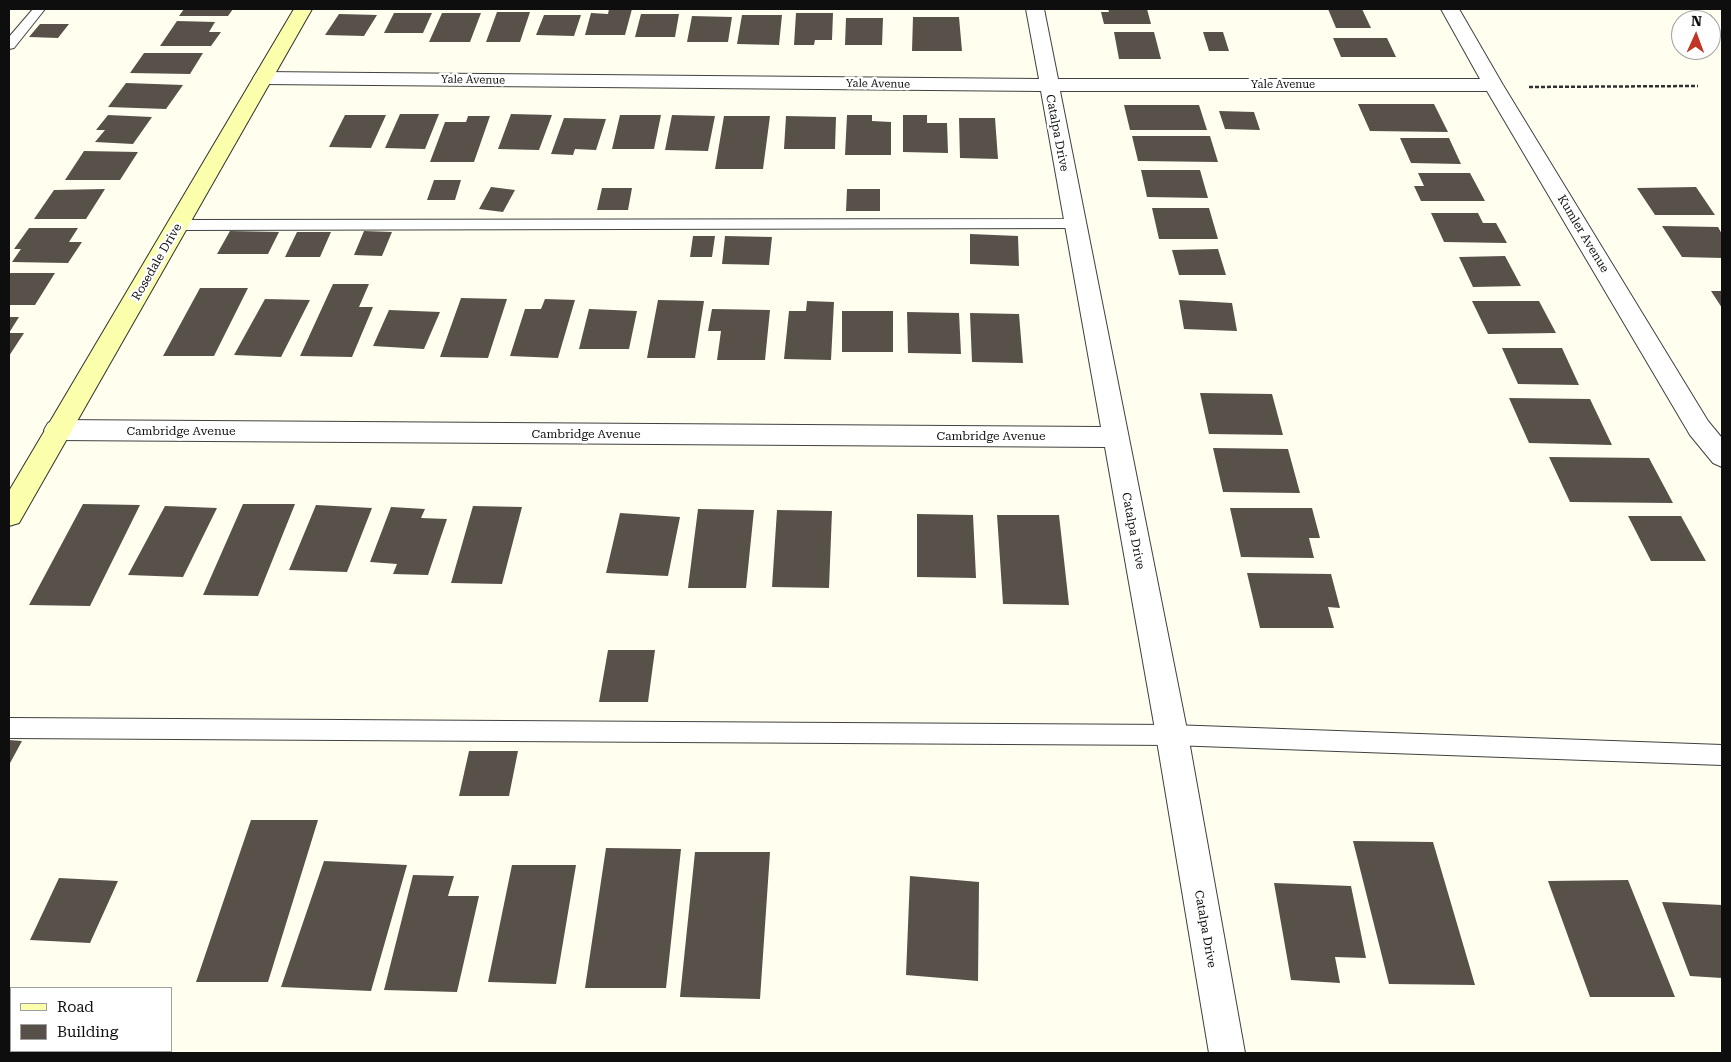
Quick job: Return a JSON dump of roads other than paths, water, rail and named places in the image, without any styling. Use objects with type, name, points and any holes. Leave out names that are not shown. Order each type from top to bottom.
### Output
[{"type":"street","name":"Rosedale Drive","points":[[9,515],[303,9]]},
{"type":"street","name":"Catalpa Drive","points":[[1035,9],[1074,224],[1172,735],[1227,1053]]},
{"type":"street","name":"Kumler Avenue","points":[[1450,9],[1700,428],[1722,456]]},
{"type":"street","name":"Yale Avenue","points":[[263,78],[1048,85],[1494,85]]},
{"type":"street","name":"Cambridge Avenue","points":[[57,430],[1115,437]]},
{"type":"lane","points":[[9,45],[39,9]]},
{"type":"lane","points":[[178,225],[1074,224]]},
{"type":"lane","points":[[9,728],[1172,735],[1722,755]]}]
